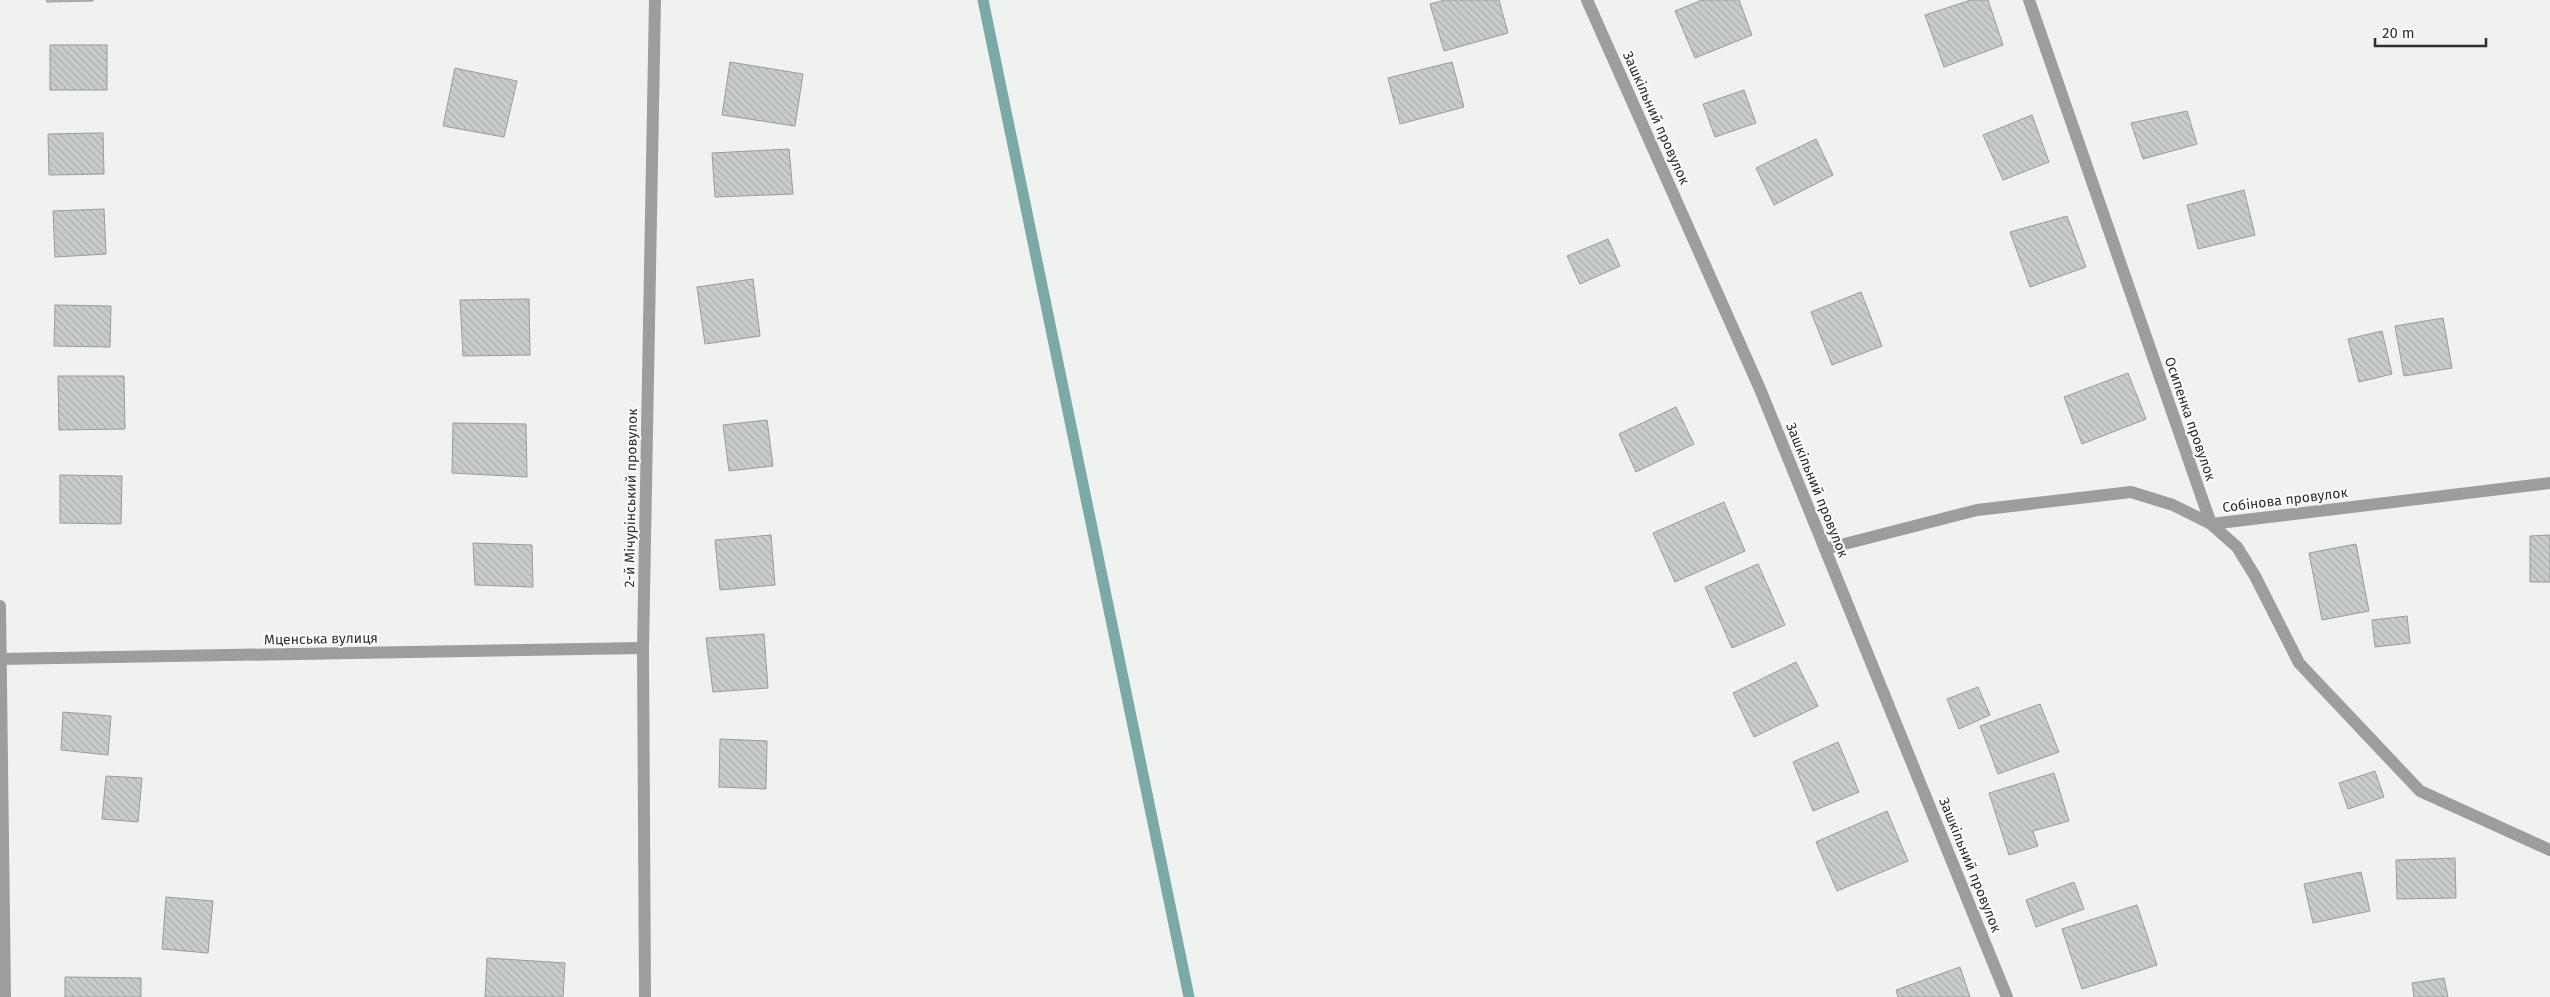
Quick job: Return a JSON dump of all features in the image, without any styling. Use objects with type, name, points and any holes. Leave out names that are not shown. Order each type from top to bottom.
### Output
[{"type":"street","name":"2-й Мічурінський провулок","points":[[645,997],[643,648],[655,0]]},
{"type":"street","name":"Зашкільний провулок","points":[[1587,0],[1760,389],[2007,997]]},
{"type":"street","name":"Осипенка провулок","points":[[2029,0],[2211,524],[2237,547],[2255,576],[2299,663],[2420,791],[2550,850]]},
{"type":"street","name":"Собінова провулок","points":[[1825,549],[1977,510],[2131,492],[2173,505],[2211,524],[2550,483]]},
{"type":"street","points":[[0,606],[5,997]]},
{"type":"street","name":"Мценська вулиця","points":[[1,659],[643,648]]},
{"type":"building","points":[[46,0],[93,0],[93,1],[47,2]]},
{"type":"building","points":[[1445,0],[1499,0],[1508,33],[1444,51],[1430,4]]},
{"type":"building","points":[[1702,0],[1739,0],[1752,35],[1695,58],[1675,11]]},
{"type":"building","points":[[1971,0],[1988,0],[2003,45],[1944,67],[1925,15]]},
{"type":"building","points":[[50,45],[107,45],[107,90],[50,90]]},
{"type":"building","points":[[730,62],[803,74],[795,126],[722,115]]},
{"type":"building","points":[[1452,62],[1464,107],[1400,124],[1388,78]]},
{"type":"building","points":[[455,68],[517,81],[504,137],[443,126]]},
{"type":"building","points":[[1744,90],[1756,123],[1715,137],[1703,104]]},
{"type":"building","points":[[2187,111],[2197,144],[2143,159],[2131,123]]},
{"type":"building","points":[[2032,115],[2049,162],[2003,180],[1983,135]]},
{"type":"building","points":[[103,133],[104,174],[49,175],[48,134]]},
{"type":"building","points":[[1816,139],[1833,175],[1774,205],[1756,168]]},
{"type":"building","points":[[789,149],[793,194],[715,197],[712,153]]},
{"type":"building","points":[[2244,190],[2255,235],[2198,249],[2187,205]]},
{"type":"building","points":[[104,209],[106,254],[55,257],[53,211]]},
{"type":"building","points":[[2067,216],[2086,267],[2030,287],[2010,232]]},
{"type":"building","points":[[1608,239],[1620,266],[1580,284],[1567,256]]},
{"type":"building","points":[[753,279],[760,336],[705,344],[697,287]]},
{"type":"building","points":[[1861,292],[1882,346],[1832,365],[1811,312]]},
{"type":"building","points":[[529,299],[530,355],[463,356],[460,300]]},
{"type":"building","points":[[55,305],[111,306],[110,347],[54,346]]},
{"type":"building","points":[[2443,318],[2452,368],[2404,376],[2395,326]]},
{"type":"building","points":[[2382,331],[2392,374],[2359,382],[2348,339]]},
{"type":"building","points":[[2128,373],[2146,419],[2082,444],[2064,397]]},
{"type":"building","points":[[58,376],[124,376],[125,429],[59,430]]},
{"type":"building","points":[[1676,407],[1694,444],[1636,472],[1619,434]]},
{"type":"building","points":[[767,420],[773,466],[729,471],[723,425]]},
{"type":"building","points":[[453,423],[526,424],[527,477],[452,473]]},
{"type":"building","points":[[60,475],[122,476],[121,524],[60,523]]},
{"type":"building","points":[[1724,502],[1745,551],[1675,582],[1653,533]]},
{"type":"building","points":[[771,535],[775,585],[720,590],[715,540]]},
{"type":"building","points":[[2550,535],[2550,582],[2530,582],[2530,536]]},
{"type":"building","points":[[473,543],[532,545],[533,587],[475,585]]},
{"type":"building","points":[[2356,544],[2369,611],[2322,620],[2309,553]]},
{"type":"building","points":[[1758,564],[1785,625],[1732,648],[1705,587]]},
{"type":"building","points":[[2407,616],[2410,643],[2375,647],[2372,620]]},
{"type":"building","points":[[764,634],[768,688],[713,692],[706,638]]},
{"type":"building","points":[[1796,662],[1818,706],[1754,737],[1733,693]]},
{"type":"building","points":[[1978,687],[1990,715],[1959,729],[1947,699]]},
{"type":"building","points":[[2040,704],[2059,752],[1998,774],[1980,726]]},
{"type":"building","points":[[63,712],[111,716],[108,755],[61,750]]},
{"type":"building","points":[[720,739],[767,741],[766,789],[719,787]]},
{"type":"building","points":[[1838,742],[1859,792],[1813,811],[1793,762]]},
{"type":"building","points":[[2375,771],[2384,797],[2348,809],[2339,783]]},
{"type":"building","points":[[2054,773],[2069,821],[2033,831],[2038,846],[2009,855],[1989,793]]},
{"type":"building","points":[[106,776],[142,778],[138,822],[102,819]]},
{"type":"building","points":[[1887,811],[1908,861],[1837,891],[1816,842]]},
{"type":"building","points":[[2455,858],[2456,898],[2397,899],[2396,860]]},
{"type":"building","points":[[2361,872],[2370,911],[2313,923],[2304,884]]},
{"type":"building","points":[[2074,882],[2084,909],[2036,927],[2026,900]]},
{"type":"building","points":[[166,897],[213,901],[208,953],[162,949]]},
{"type":"building","points":[[2137,905],[2157,965],[2082,989],[2062,929]]},
{"type":"building","points":[[487,958],[565,963],[563,997],[485,997]]},
{"type":"building","points":[[1960,967],[1970,997],[1898,997],[1896,990]]},
{"type":"building","points":[[65,977],[141,978],[141,997],[65,997]]},
{"type":"building","points":[[2444,978],[2448,997],[2414,997],[2412,983]]},
{"type":"waterway","points":[[983,0],[1189,997]]}]
